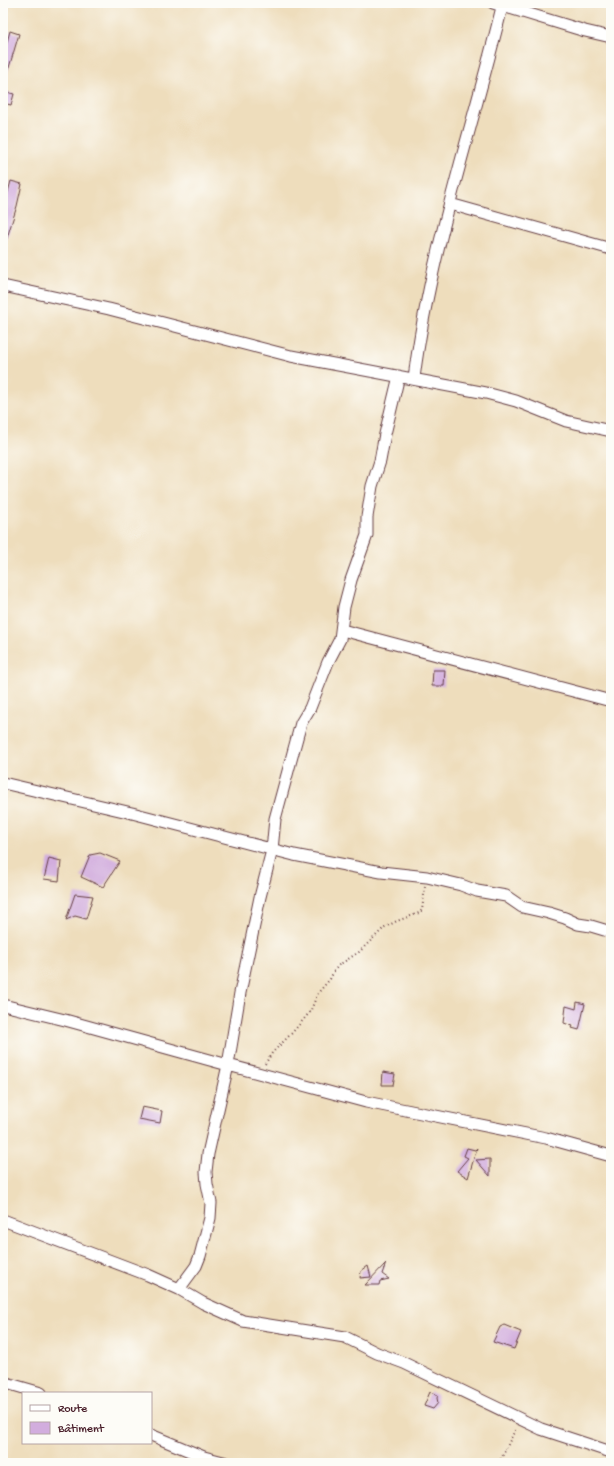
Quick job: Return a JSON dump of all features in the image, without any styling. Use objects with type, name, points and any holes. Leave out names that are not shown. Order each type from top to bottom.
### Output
[{"type":"street","points":[[414,378],[418,347],[430,286],[498,5],[585,31],[611,37]]},
{"type":"street","points":[[450,204],[611,249]]},
{"type":"street","points":[[3,286],[109,309],[291,356],[414,378],[494,395],[516,401],[566,421],[611,431]]},
{"type":"street","points":[[179,1289],[196,1266],[210,1218],[211,1203],[206,1172],[208,1154],[228,1065],[240,993],[272,850],[275,819],[301,723],[310,708],[328,662],[340,639],[344,607],[351,580],[367,535],[367,517],[372,486],[380,461],[399,376]]},
{"type":"street","points":[[342,630],[611,701]]},
{"type":"street","points":[[3,783],[132,813],[272,850],[381,872],[427,877],[461,885],[477,891],[506,896],[522,907],[549,913],[578,924],[611,932]]},
{"type":"street","points":[[3,1005],[65,1020],[366,1102],[546,1138],[611,1156]]},
{"type":"street","points":[[3,1220],[142,1273],[179,1289],[203,1303],[243,1321],[345,1337],[377,1353],[404,1363],[541,1429],[611,1452]]},
{"type":"street","points":[[3,1382],[38,1392]]},
{"type":"street","points":[[152,1435],[204,1457],[228,1463]]},
{"type":"path","points":[[260,1074],[272,1053],[310,1012],[318,993],[339,965],[359,952],[385,927],[397,920],[419,913],[422,910],[427,877]]},
{"type":"path","points":[[499,1463],[520,1419]]},
{"type":"building","points":[[10,31],[19,34],[5,81],[3,81],[3,57]]},
{"type":"building","points":[[3,91],[14,94],[11,105],[3,103]]},
{"type":"building","points":[[11,181],[22,184],[5,244],[3,243],[3,198],[6,199]]},
{"type":"building","points":[[433,670],[445,670],[444,686],[432,686]]},
{"type":"building","points":[[100,853],[120,861],[103,887],[81,877],[90,855]]},
{"type":"building","points":[[49,858],[61,861],[59,881],[44,879]]},
{"type":"building","points":[[75,894],[93,896],[86,919],[75,916],[66,920]]},
{"type":"building","points":[[577,1002],[585,1004],[579,1030],[564,1023],[566,1006],[576,1009]]},
{"type":"building","points":[[383,1072],[395,1074],[393,1085],[382,1085]]},
{"type":"building","points":[[142,1107],[162,1111],[160,1123],[139,1119]]},
{"type":"building","points":[[467,1148],[475,1150],[477,1148],[468,1178],[457,1171],[468,1158],[464,1156]]},
{"type":"building","points":[[490,1159],[490,1176],[476,1160]]},
{"type":"building","points":[[386,1263],[382,1274],[389,1279],[380,1281],[379,1285],[365,1285]]},
{"type":"building","points":[[368,1266],[371,1277],[360,1278],[361,1271]]},
{"type":"building","points":[[504,1325],[521,1332],[514,1349],[493,1342],[500,1327]]},
{"type":"building","points":[[430,1392],[438,1395],[438,1403],[433,1409],[424,1406]]}]
